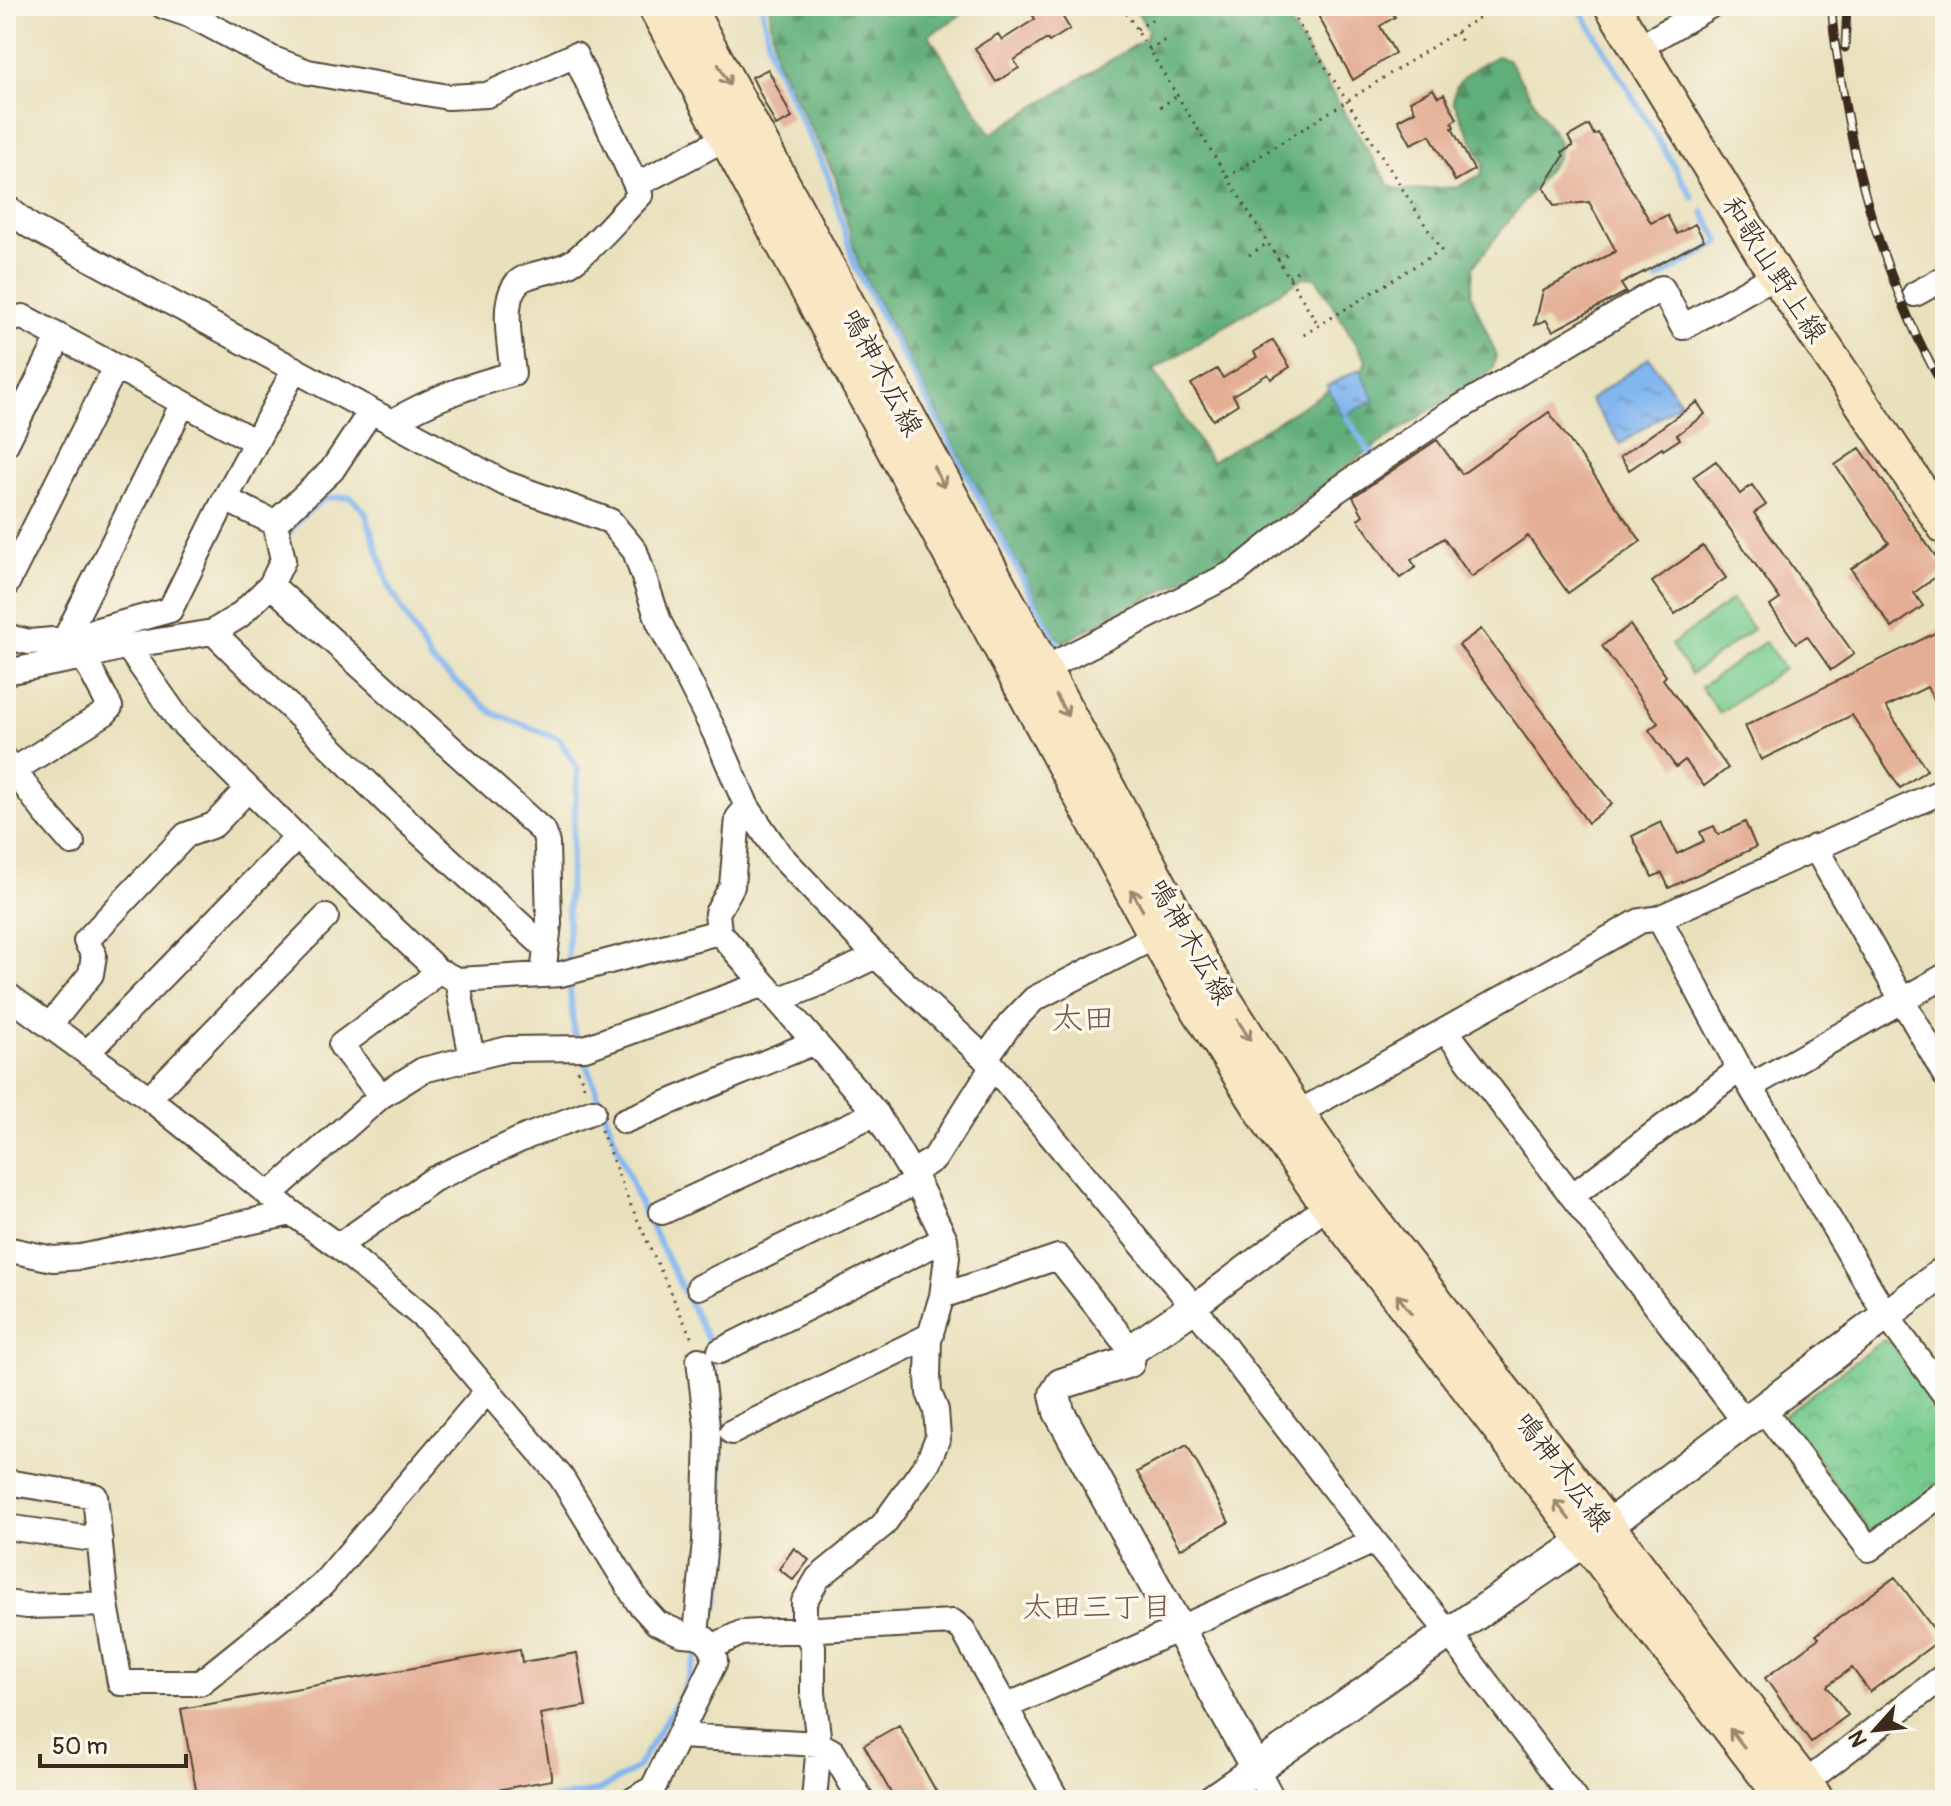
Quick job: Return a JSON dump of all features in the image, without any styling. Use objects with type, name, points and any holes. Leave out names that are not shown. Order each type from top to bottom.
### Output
[{"type":"main road","name":"鳴神木広線","points":[[655,6],[726,138],[1031,675],[1206,971],[1285,1120]]},
{"type":"main road","name":"鳴神木広線","points":[[687,6],[1031,675],[1180,980],[1285,1120],[1338,1197],[1795,1796]]},
{"type":"main road","name":"和歌山野上線","points":[[1612,6],[1776,275],[1945,527]]},
{"type":"street","points":[[163,6],[190,15],[273,59],[308,72],[448,97],[487,95],[575,55],[640,195],[574,261],[558,269],[523,278],[513,286],[507,308],[513,374],[382,417],[332,470],[275,523]]},
{"type":"street","points":[[1638,48],[1710,6]]},
{"type":"street","points":[[636,185],[726,138]]},
{"type":"street","points":[[6,207],[30,226],[504,483],[610,521],[635,551],[659,622],[716,735],[747,807],[779,854],[876,956],[989,1062],[1194,1307],[1449,1633],[1575,1800]]},
{"type":"street","points":[[1031,675],[1237,571],[1336,491],[1444,417],[1662,288],[1683,327],[1776,275]]},
{"type":"street","points":[[1915,294],[1945,278]]},
{"type":"street","points":[[6,320],[23,317],[256,442]]},
{"type":"street","points":[[6,444],[59,338]]},
{"type":"street","points":[[6,585],[115,368]]},
{"type":"street","points":[[6,634],[29,642],[65,639],[170,610],[295,369]]},
{"type":"street","points":[[65,639],[183,403]]},
{"type":"street","points":[[225,499],[275,523]]},
{"type":"street","points":[[6,672],[127,646],[213,632],[239,616],[271,585],[283,560],[275,523]]},
{"type":"street","points":[[271,585],[544,832],[549,924],[543,974]]},
{"type":"street","points":[[213,632],[393,808],[546,948]]},
{"type":"street","points":[[127,646],[179,720],[297,837],[447,975],[472,1058]]},
{"type":"street","points":[[72,843],[8,769],[105,713],[110,707],[84,657]]},
{"type":"street","points":[[50,1025],[91,974],[94,955],[86,941],[186,835],[214,825],[248,789]]},
{"type":"street","points":[[1285,1120],[1640,921],[1659,918],[1945,790]]},
{"type":"street","points":[[747,807],[738,818],[732,886],[717,913],[719,932],[876,1113],[945,1239],[947,1270],[931,1335],[929,1393],[936,1410],[938,1437],[928,1462],[883,1525],[818,1578],[804,1602],[804,1628],[813,1646],[813,1693],[819,1744],[814,1800]]},
{"type":"street","points":[[88,1052],[297,837]]},
{"type":"street","points":[[1815,847],[1945,1075]]},
{"type":"street","points":[[149,1098],[326,917]]},
{"type":"street","points":[[1659,918],[1746,1077],[1886,1315],[1945,1395]]},
{"type":"street","points":[[381,1096],[341,1045],[425,983],[447,975],[561,974],[719,932]]},
{"type":"street","points":[[699,1287],[914,1178],[935,1158],[1010,1024],[1034,999],[1156,936]]},
{"type":"street","points":[[269,1195],[381,1096],[423,1070],[508,1049],[585,1048],[771,992],[816,985],[876,956]]},
{"type":"street","points":[[1572,1196],[1746,1077],[1902,1001],[1945,976]]},
{"type":"street","points":[[6,994],[149,1098],[428,1321],[561,1477],[638,1602],[657,1623],[704,1641],[741,1633],[804,1628],[953,1622],[963,1630],[1057,1800]]},
{"type":"street","points":[[1446,1031],[1572,1196],[1869,1549],[1945,1491]]},
{"type":"street","points":[[624,1121],[815,1042]]},
{"type":"street","points":[[338,1246],[434,1179],[528,1136],[593,1111]]},
{"type":"street","points":[[662,1212],[876,1113]]},
{"type":"street","points":[[1273,1800],[1059,1412],[1055,1394],[1061,1384],[1129,1362],[1131,1350],[1194,1307],[1338,1197]]},
{"type":"street","points":[[6,1249],[53,1259],[81,1257],[292,1213]]},
{"type":"street","points":[[646,1796],[680,1736],[715,1661],[704,1641],[709,1356],[945,1239]]},
{"type":"street","points":[[942,1296],[1058,1257],[1131,1350]]},
{"type":"street","points":[[1212,1800],[1596,1533],[1945,1271]]},
{"type":"street","points":[[732,1432],[931,1335]]},
{"type":"street","points":[[6,1482],[95,1496],[106,1604],[120,1683],[200,1683],[322,1585],[488,1390]]},
{"type":"street","points":[[6,1527],[100,1540]]},
{"type":"street","points":[[1005,1707],[1374,1541]]},
{"type":"street","points":[[6,1603],[27,1606],[106,1604]]},
{"type":"street","points":[[1795,1796],[1945,1676]]},
{"type":"street","points":[[680,1736],[819,1744],[833,1752],[861,1800]]},
{"type":"path","points":[[1122,6],[1319,326]]},
{"type":"path","points":[[1287,6],[1441,250],[1302,336]]},
{"type":"path","points":[[1227,177],[1497,6]]},
{"type":"path","points":[[1137,29],[1153,19]]},
{"type":"path","points":[[1456,32],[1464,45]]},
{"type":"path","points":[[1149,50],[1165,40]]},
{"type":"path","points":[[1160,107],[1177,96]]},
{"type":"path","points":[[1249,255],[1268,243]]},
{"type":"path","points":[[1278,260],[1291,252]]},
{"type":"path","points":[[1289,277],[1301,268]]},
{"type":"path","points":[[571,1048],[628,1199],[684,1318],[709,1356]]},
{"type":"green space","points":[[769,6],[975,6],[929,35],[991,134],[1145,39],[1148,30],[1134,6],[1279,6],[1390,186],[1402,190],[1457,187],[1481,175],[1484,164],[1453,101],[1454,92],[1462,79],[1475,68],[1497,56],[1508,59],[1559,142],[1558,157],[1473,267],[1471,295],[1496,354],[1493,369],[1362,455],[1234,555],[1063,642],[1055,634],[859,266],[835,176],[776,60]],"holes":[[[1304,277],[1316,278],[1366,360],[1363,369],[1211,462],[1154,370]]]},
{"type":"green space","points":[[1732,600],[1753,629],[1691,674],[1671,645]]},
{"type":"green space","points":[[1765,642],[1784,668],[1719,713],[1701,687]]},
{"type":"green space","points":[[1883,1340],[1892,1343],[1945,1415],[1945,1484],[1874,1537],[1801,1437],[1795,1441],[1782,1424],[1784,1415]]},
{"type":"water","points":[[1649,358],[1681,402],[1621,444],[1590,400]]},
{"type":"water","points":[[1359,369],[1375,400],[1343,417],[1327,386]]},
{"type":"building","points":[[1049,6],[1056,6],[1070,29],[1014,60],[1019,68],[996,82],[975,48],[998,34],[1002,40]]},
{"type":"building","points":[[1313,6],[1389,6],[1395,17],[1380,26],[1395,53],[1353,80]]},
{"type":"building","points":[[768,69],[792,118],[776,126],[752,77]]},
{"type":"building","points":[[1433,89],[1438,97],[1444,94],[1457,119],[1452,122],[1452,128],[1474,170],[1455,181],[1430,135],[1411,144],[1398,120],[1415,111],[1410,101]]},
{"type":"building","points":[[1589,125],[1594,135],[1598,133],[1651,223],[1667,215],[1677,234],[1695,224],[1704,240],[1621,284],[1626,292],[1553,331],[1546,320],[1535,325],[1543,291],[1616,251],[1589,202],[1554,206],[1544,187],[1564,156],[1562,152],[1573,146],[1568,137]]},
{"type":"building","points":[[1273,340],[1290,367],[1271,379],[1268,374],[1233,395],[1238,404],[1213,420],[1191,384],[1217,369],[1223,378],[1257,357],[1254,352]]},
{"type":"building","points":[[1697,402],[1705,414],[1677,435],[1680,439],[1629,470],[1620,457]]},
{"type":"building","points":[[1549,412],[1641,541],[1568,593],[1528,536],[1471,577],[1444,538],[1411,560],[1416,567],[1400,578],[1358,519],[1363,515],[1353,497],[1437,440],[1462,474]]},
{"type":"building","points":[[1860,448],[1945,570],[1914,593],[1923,606],[1892,628],[1851,569],[1889,543],[1835,465]]},
{"type":"building","points":[[1716,461],[1740,494],[1752,485],[1766,505],[1754,513],[1854,654],[1831,670],[1807,636],[1796,643],[1770,606],[1780,599],[1693,477]]},
{"type":"building","points":[[1703,546],[1726,578],[1675,614],[1652,582]]},
{"type":"building","points":[[1630,625],[1666,676],[1663,679],[1728,768],[1704,786],[1685,760],[1676,767],[1649,730],[1658,723],[1602,646]]},
{"type":"building","points":[[1945,628],[1945,720],[1927,687],[1886,707],[1927,770],[1900,788],[1852,715],[1761,760],[1745,726]]},
{"type":"building","points":[[1481,629],[1612,804],[1588,823],[1459,645]]},
{"type":"building","points":[[1661,822],[1677,854],[1704,841],[1700,832],[1714,826],[1718,835],[1745,822],[1756,847],[1669,888],[1662,873],[1652,877],[1632,836]]},
{"type":"building","points":[[1187,1445],[1229,1522],[1180,1549],[1137,1472]]},
{"type":"building","points":[[794,1548],[809,1560],[793,1580],[779,1569]]},
{"type":"building","points":[[1895,1577],[1941,1639],[1870,1692],[1852,1668],[1827,1686],[1848,1715],[1811,1742],[1765,1678],[1819,1638],[1816,1635]]},
{"type":"building","points":[[520,1649],[522,1662],[577,1653],[586,1706],[540,1714],[552,1780],[440,1800],[198,1800],[181,1709]]},
{"type":"building","points":[[899,1725],[941,1800],[895,1800],[864,1745]]},
{"type":"waterway","points":[[762,6],[772,60],[828,175],[855,266],[1060,649],[1063,647]]},
{"type":"waterway","points":[[1578,6],[1693,198]]},
{"type":"waterway","points":[[1657,279],[1720,242],[1703,212]]},
{"type":"waterway","points":[[1347,417],[1370,454],[1374,452]]},
{"type":"waterway","points":[[286,538],[296,522],[324,498],[351,497],[365,512],[389,586],[431,661],[493,713],[559,739],[578,769],[568,900],[568,967]]},
{"type":"waterway","points":[[185,625],[217,617]]},
{"type":"waterway","points":[[569,978],[574,1032],[578,1042]]},
{"type":"waterway","points":[[582,1053],[638,1200],[711,1346],[720,1438],[724,1542],[719,1600],[707,1631]]},
{"type":"waterway","points":[[545,1800],[598,1791],[636,1769],[681,1695],[701,1645]]},
{"type":"railway","points":[[1832,6],[1848,119],[1867,200],[1908,317],[1945,390]]},
{"type":"railway","points":[[1845,48],[1847,6]]},
{"type":"district","name":"太田","points":[[1083,1018]]},
{"type":"district","name":"太田三丁目","points":[[1097,1607]]}]
